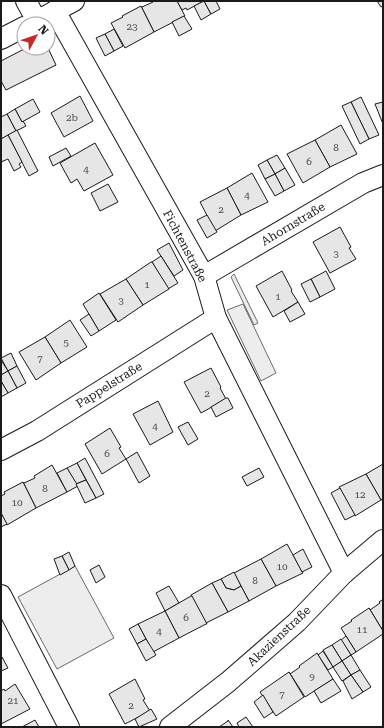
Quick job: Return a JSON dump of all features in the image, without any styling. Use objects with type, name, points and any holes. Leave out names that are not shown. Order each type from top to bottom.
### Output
[{"type":"street","points":[[26,1],[29,16]]},
{"type":"street","points":[[46,16],[74,1]]},
{"type":"street","name":"Fichtenstraße","points":[[55,11],[204,276],[216,318],[344,573]]},
{"type":"street","points":[[1,39],[16,32]]},
{"type":"street","name":"Ahornstraße","points":[[204,276],[363,183],[383,175]]},
{"type":"street","name":"Pappelstraße","points":[[1,450],[37,431],[216,318]]},
{"type":"street","name":"Akazienstraße","points":[[170,727],[228,682],[297,622],[344,573],[383,540]]},
{"type":"street","points":[[1,595],[69,727]]},
{"type":"shaded area","points":[[234,274],[258,323],[254,325],[231,277]]},
{"type":"shaded area","points":[[243,304],[276,373],[261,381],[227,310]]},
{"type":"shaded area","points":[[75,566],[114,638],[57,669],[18,597]]},
{"type":"building","points":[[152,1],[177,1],[185,16],[154,32],[141,6],[142,7],[153,2]]},
{"type":"building","points":[[177,1],[204,1],[187,10],[186,8],[182,10]]},
{"type":"building","points":[[204,1],[211,14],[201,20],[194,6]]},
{"type":"building","points":[[204,1],[216,1],[220,9],[211,14]]},
{"type":"building","points":[[377,1],[383,1],[383,6],[381,7]]},
{"type":"building","points":[[141,6],[154,32],[125,48],[111,23]]},
{"type":"building","points":[[184,16],[192,29],[179,36],[172,22]]},
{"type":"building","points":[[114,29],[123,46],[114,51],[105,34]]},
{"type":"building","points":[[105,34],[114,51],[105,56],[96,38]]},
{"type":"building","points":[[16,53],[16,56],[52,56],[56,65],[6,90],[1,81],[1,61]]},
{"type":"building","points":[[80,96],[93,121],[64,137],[51,113]]},
{"type":"building","points":[[361,97],[379,135],[369,139],[351,102]]},
{"type":"building","points":[[33,99],[40,112],[22,122],[15,109]]},
{"type":"building","points":[[351,102],[369,139],[360,144],[342,106]]},
{"type":"building","points":[[383,102],[383,124],[375,104]]},
{"type":"building","points":[[15,109],[26,126],[16,131],[7,114]]},
{"type":"building","points":[[7,114],[16,131],[1,139],[1,117]]},
{"type":"building","points":[[341,125],[357,154],[330,167],[315,140]]},
{"type":"building","points":[[17,130],[38,171],[29,176],[8,135]]},
{"type":"building","points":[[8,135],[22,162],[19,164],[21,167],[14,171],[8,159],[1,162],[1,139]]},
{"type":"building","points":[[315,140],[330,167],[303,183],[287,154]]},
{"type":"building","points":[[95,143],[113,175],[84,191],[77,179],[71,183],[60,163]]},
{"type":"building","points":[[66,148],[71,156],[53,166],[49,157]]},
{"type":"building","points":[[277,155],[285,168],[275,174],[267,160]]},
{"type":"building","points":[[267,160],[275,174],[265,179],[258,165]]},
{"type":"building","points":[[285,168],[295,185],[284,191],[275,174]]},
{"type":"building","points":[[252,173],[268,202],[241,215],[227,188]]},
{"type":"building","points":[[275,174],[284,191],[275,196],[265,179]]},
{"type":"building","points":[[108,184],[118,202],[100,211],[91,193]]},
{"type":"building","points":[[227,188],[241,215],[215,231],[200,202]]},
{"type":"building","points":[[207,215],[217,232],[207,238],[197,220]]},
{"type":"building","points":[[340,227],[351,247],[349,248],[356,259],[330,273],[313,242]]},
{"type":"building","points":[[169,243],[183,270],[174,276],[157,250]]},
{"type":"building","points":[[161,256],[178,283],[168,289],[152,262]]},
{"type":"building","points":[[151,262],[169,289],[143,305],[126,279]]},
{"type":"building","points":[[282,271],[298,302],[273,317],[256,286]]},
{"type":"building","points":[[326,271],[335,289],[320,297],[311,279]]},
{"type":"building","points":[[126,279],[143,305],[118,322],[100,294]]},
{"type":"building","points":[[311,279],[320,297],[310,302],[301,284]]},
{"type":"building","points":[[99,293],[116,320],[99,331],[83,304]]},
{"type":"building","points":[[298,302],[305,314],[290,322],[284,311]]},
{"type":"building","points":[[89,314],[99,331],[91,336],[80,320]]},
{"type":"building","points":[[70,320],[87,347],[61,363],[45,337]]},
{"type":"building","points":[[45,337],[61,363],[36,380],[19,352]]},
{"type":"building","points":[[11,353],[17,366],[8,371],[1,358]]},
{"type":"building","points":[[1,360],[8,371],[1,375]]},
{"type":"building","points":[[17,366],[26,383],[17,388],[8,371]]},
{"type":"building","points":[[211,368],[226,399],[201,413],[184,382]]},
{"type":"building","points":[[8,371],[17,388],[8,393],[1,381],[1,375]]},
{"type":"building","points":[[1,381],[8,393],[1,397]]},
{"type":"building","points":[[228,398],[233,408],[216,417],[211,407]]},
{"type":"building","points":[[158,401],[173,432],[150,445],[133,414]]},
{"type":"building","points":[[188,422],[198,439],[188,445],[178,427]]},
{"type":"building","points":[[110,428],[126,459],[102,474],[85,444]]},
{"type":"building","points":[[137,452],[150,476],[139,483],[126,459]]},
{"type":"building","points":[[85,458],[104,494],[96,498],[77,463]]},
{"type":"building","points":[[77,463],[86,480],[76,484],[67,468]]},
{"type":"building","points":[[383,464],[383,499],[381,500],[366,474]]},
{"type":"building","points":[[52,465],[67,492],[36,508],[23,482],[24,483],[35,478],[34,476]]},
{"type":"building","points":[[67,468],[78,486],[67,492],[57,473]]},
{"type":"building","points":[[259,468],[264,477],[247,486],[242,477]]},
{"type":"building","points":[[366,474],[381,500],[355,516],[339,487]]},
{"type":"building","points":[[86,480],[96,498],[85,503],[76,484]]},
{"type":"building","points":[[23,482],[36,508],[7,525],[1,513],[1,496],[5,494],[4,492]]},
{"type":"building","points":[[340,488],[355,515],[345,520],[331,493]]},
{"type":"building","points":[[1,513],[7,524],[1,527]]},
{"type":"building","points":[[287,544],[303,573],[276,586],[261,559]]},
{"type":"building","points":[[303,549],[312,567],[302,572],[293,555]]},
{"type":"building","points":[[69,552],[75,566],[69,570],[62,556]]},
{"type":"building","points":[[62,556],[69,570],[60,575],[54,559]]},
{"type":"building","points":[[261,559],[276,586],[249,601],[234,573]]},
{"type":"building","points":[[99,565],[105,577],[96,583],[90,570]]},
{"type":"building","points":[[234,572],[241,586],[234,590],[226,588],[221,579]]},
{"type":"building","points":[[221,579],[226,588],[234,590],[241,586],[249,601],[228,612],[212,583]]},
{"type":"building","points":[[212,583],[228,612],[206,623],[191,595]]},
{"type":"building","points":[[169,586],[179,603],[165,611],[156,593]]},
{"type":"building","points":[[191,596],[207,624],[179,638],[165,611]]},
{"type":"building","points":[[383,600],[383,631],[370,610]]},
{"type":"building","points":[[369,608],[383,631],[383,634],[356,652],[341,628]]},
{"type":"building","points":[[165,611],[179,638],[153,652],[138,624]]},
{"type":"building","points":[[138,624],[146,639],[137,644],[129,629]]},
{"type":"building","points":[[346,636],[356,652],[351,655],[341,640]]},
{"type":"building","points":[[146,639],[156,655],[146,661],[137,644]]},
{"type":"building","points":[[341,639],[351,655],[342,661],[332,645]]},
{"type":"building","points":[[332,645],[342,661],[333,667],[323,650]]},
{"type":"building","points":[[323,651],[333,667],[328,670],[318,655]]},
{"type":"building","points":[[317,653],[333,679],[305,697],[290,674]]},
{"type":"building","points":[[351,655],[360,670],[351,675],[342,661]]},
{"type":"building","points":[[2,657],[8,668],[1,671],[1,658]]},
{"type":"building","points":[[342,661],[351,675],[342,681],[333,667]]},
{"type":"building","points":[[360,670],[371,687],[363,692],[351,675]]},
{"type":"building","points":[[289,672],[304,697],[276,716],[260,692]]},
{"type":"building","points":[[351,675],[363,692],[352,699],[343,681]]},
{"type":"building","points":[[135,679],[145,699],[143,700],[150,711],[125,724],[109,694]]},
{"type":"building","points":[[333,679],[341,691],[321,703],[314,691]]},
{"type":"building","points":[[15,684],[30,709],[1,724],[1,691],[4,689],[5,691]]},
{"type":"building","points":[[263,695],[273,712],[264,718],[254,702]]},
{"type":"building","points":[[151,709],[157,719],[139,727],[135,719]]},
{"type":"building","points":[[246,717],[253,727],[239,727],[237,723]]},
{"type":"building","points":[[35,720],[39,727],[22,727]]},
{"type":"building","points":[[228,721],[233,727],[219,727]]}]
